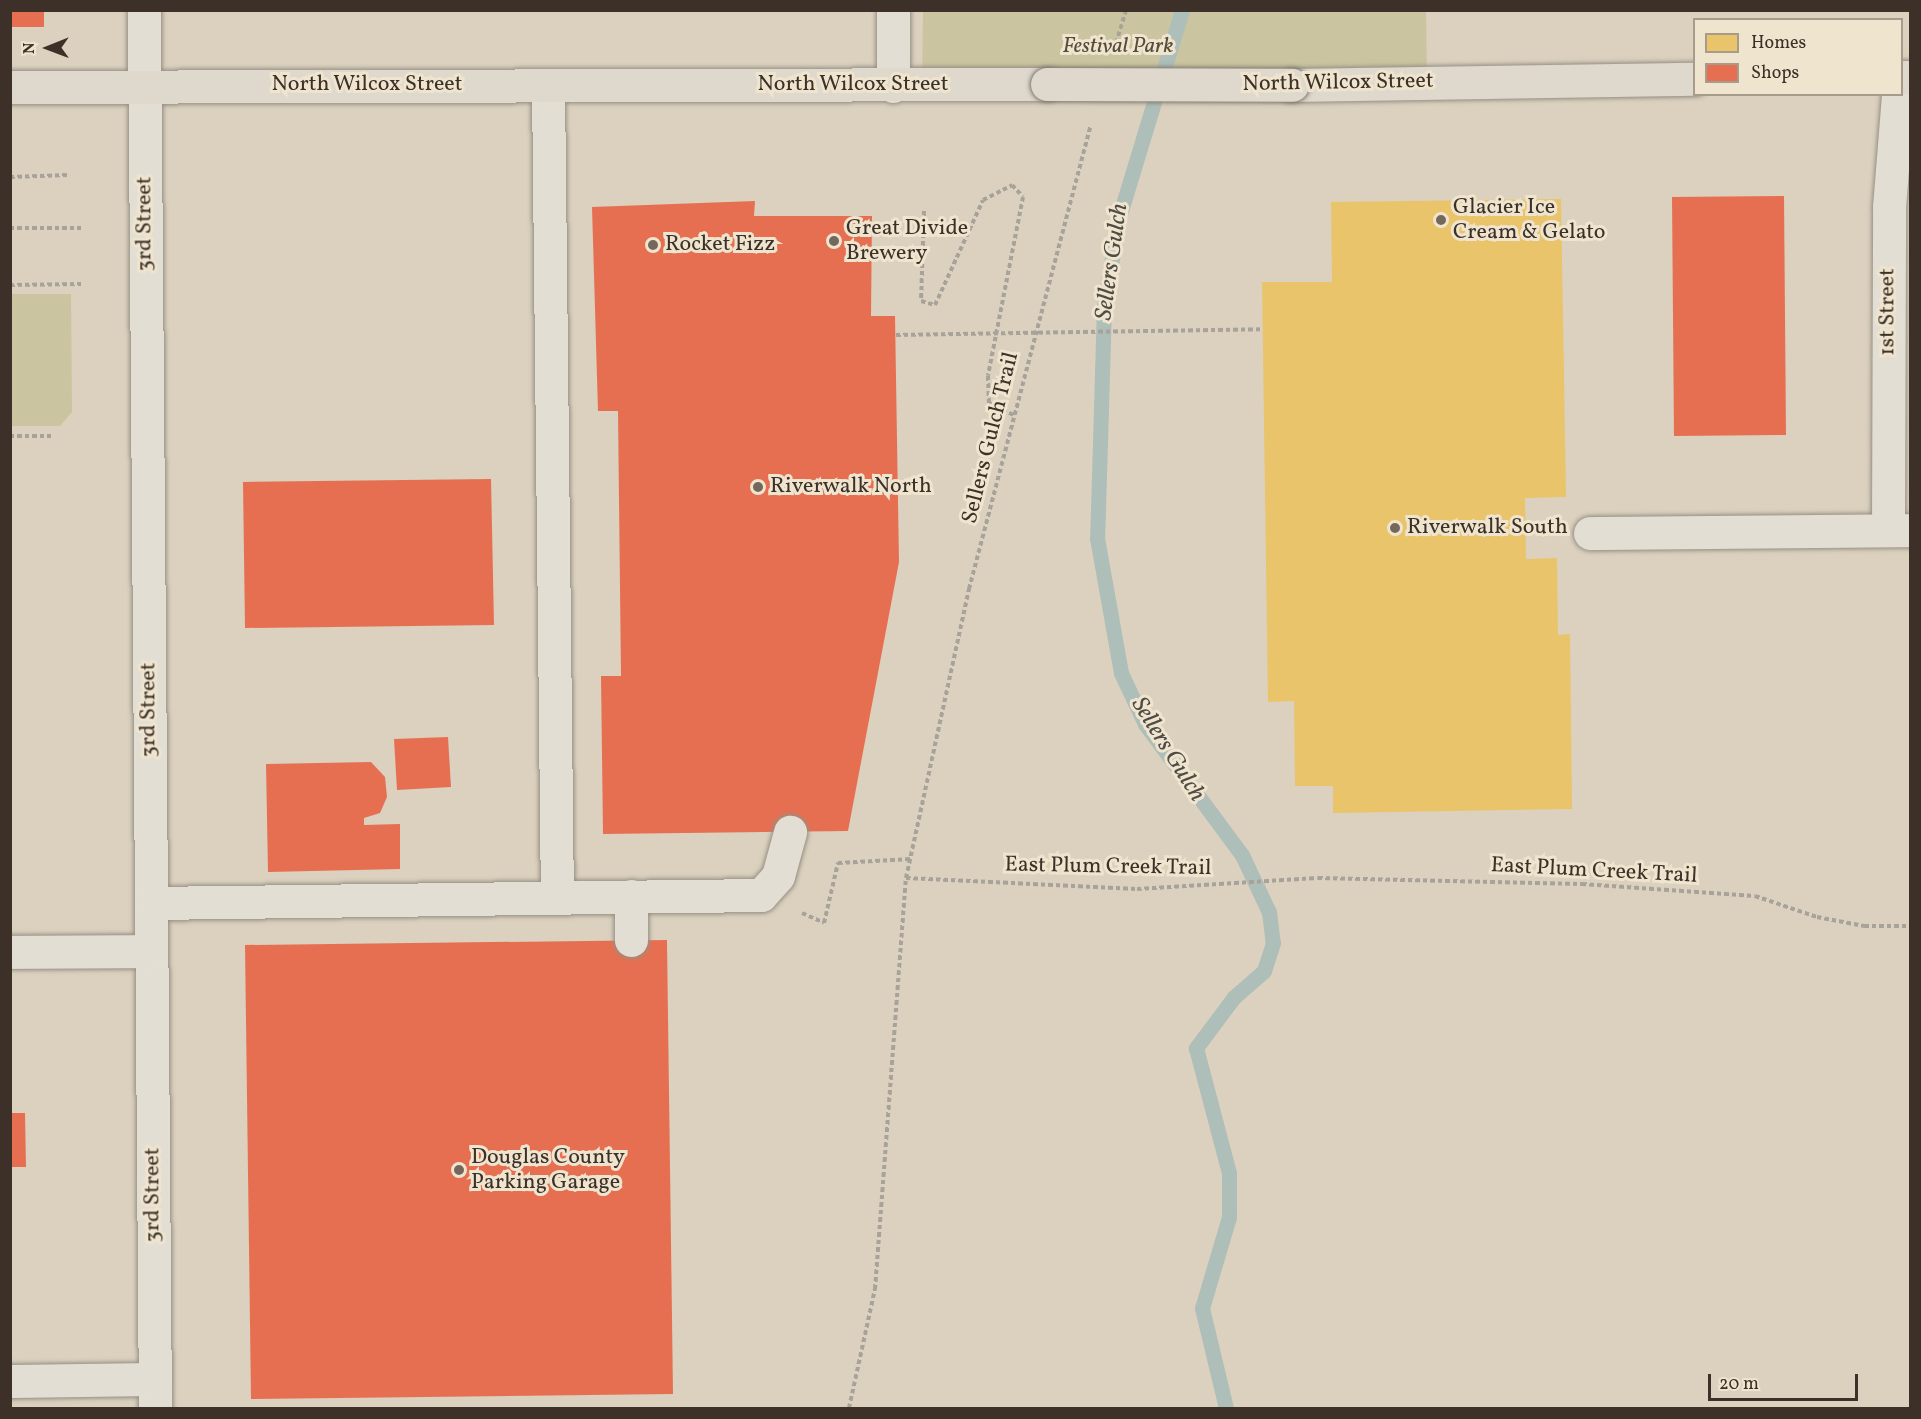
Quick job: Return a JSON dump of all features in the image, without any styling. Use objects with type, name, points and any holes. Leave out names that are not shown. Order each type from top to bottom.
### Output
[{"type":"main road","name":"North Wilcox Street","points":[[10,87],[1292,85],[1693,79]]},
{"type":"street","name":"3rd Street","points":[[144,10],[155,1394]]},
{"type":"street","points":[[892,10],[893,86]]},
{"type":"street","points":[[548,85],[557,898]]},
{"type":"street","name":"1st Street","points":[[1898,96],[1889,207],[1899,530]]},
{"type":"street","points":[[1590,533],[1899,530]]},
{"type":"street","points":[[151,903],[761,895],[778,876],[790,832]]},
{"type":"street","points":[[631,896],[631,940]]},
{"type":"street","points":[[10,952],[151,951]]},
{"type":"street","points":[[10,1381],[155,1394]]},
{"type":"path","points":[[1112,55],[1126,10]]},
{"type":"path","name":"Sellers Gulch Trail","points":[[906,878],[1014,415],[1091,121]]},
{"type":"path","points":[[10,177],[68,175]]},
{"type":"path","points":[[924,211],[921,301],[935,305],[983,200],[1012,185],[1023,197],[988,376],[988,403],[1014,415]]},
{"type":"path","points":[[10,228],[81,228]]},
{"type":"path","points":[[10,285],[81,284]]},
{"type":"path","points":[[896,334],[1263,329]]},
{"type":"path","points":[[10,436],[51,436]]},
{"type":"path","points":[[761,895],[824,923],[838,863],[911,859]]},
{"type":"path","points":[[849,1408],[875,1289],[906,878]]},
{"type":"path","name":"East Plum Creek Trail","points":[[906,878],[1137,889],[1318,878],[1582,884],[1755,896],[1817,917],[1864,926],[1911,926]]},
{"type":"green space","name":"Festival Park","points":[[923,11],[1426,11],[1427,82],[922,86]]},
{"type":"green space","points":[[11,294],[71,294],[72,412],[60,426],[11,426]]},
{"type":"building: Homes","name":"Riverwalk South","points":[[1561,199],[1566,497],[1525,498],[1526,559],[1557,558],[1558,635],[1570,634],[1572,809],[1333,813],[1333,786],[1295,786],[1294,701],[1268,702],[1262,282],[1332,282],[1331,202]]},
{"type":"building: Shops","points":[[10,10],[44,10],[44,27],[10,27]]},
{"type":"building: Shops","points":[[1784,196],[1786,435],[1674,436],[1672,197]]},
{"type":"building: Shops","name":"Riverwalk North","points":[[755,201],[754,216],[872,216],[871,316],[895,316],[899,562],[848,831],[603,834],[601,676],[621,676],[618,411],[598,411],[592,207]]},
{"type":"building: Shops","points":[[491,479],[494,625],[245,628],[243,482]]},
{"type":"building: Shops","points":[[448,737],[451,787],[397,790],[394,739]]},
{"type":"building: Shops","points":[[371,762],[385,777],[387,797],[380,813],[364,818],[364,825],[400,824],[400,869],[268,872],[266,764]]},
{"type":"building: Shops","name":"Douglas County Parking Garage","points":[[667,940],[673,1394],[251,1399],[245,945]]},
{"type":"building: Shops","points":[[10,1113],[25,1113],[26,1167],[10,1167]]},
{"type":"waterway","name":"Sellers Gulch","points":[[1182,10],[1119,217],[1104,307],[1097,538],[1121,673],[1145,724],[1242,855],[1269,912],[1273,943],[1264,971],[1234,997],[1196,1048],[1229,1173],[1229,1217],[1202,1308],[1226,1408]]},
{"type":"place","name":"Glacier Ice Cream & Gelato","points":[[1441,220]]},
{"type":"place","name":"Great Divide Brewery","points":[[834,241]]},
{"type":"place","name":"Rocket Fizz","points":[[653,245]]},
{"type":"place","name":"Riverwalk North","points":[[758,487]]},
{"type":"place","name":"Riverwalk South","points":[[1395,528]]},
{"type":"place","name":"Douglas County Parking Garage","points":[[459,1170]]}]
